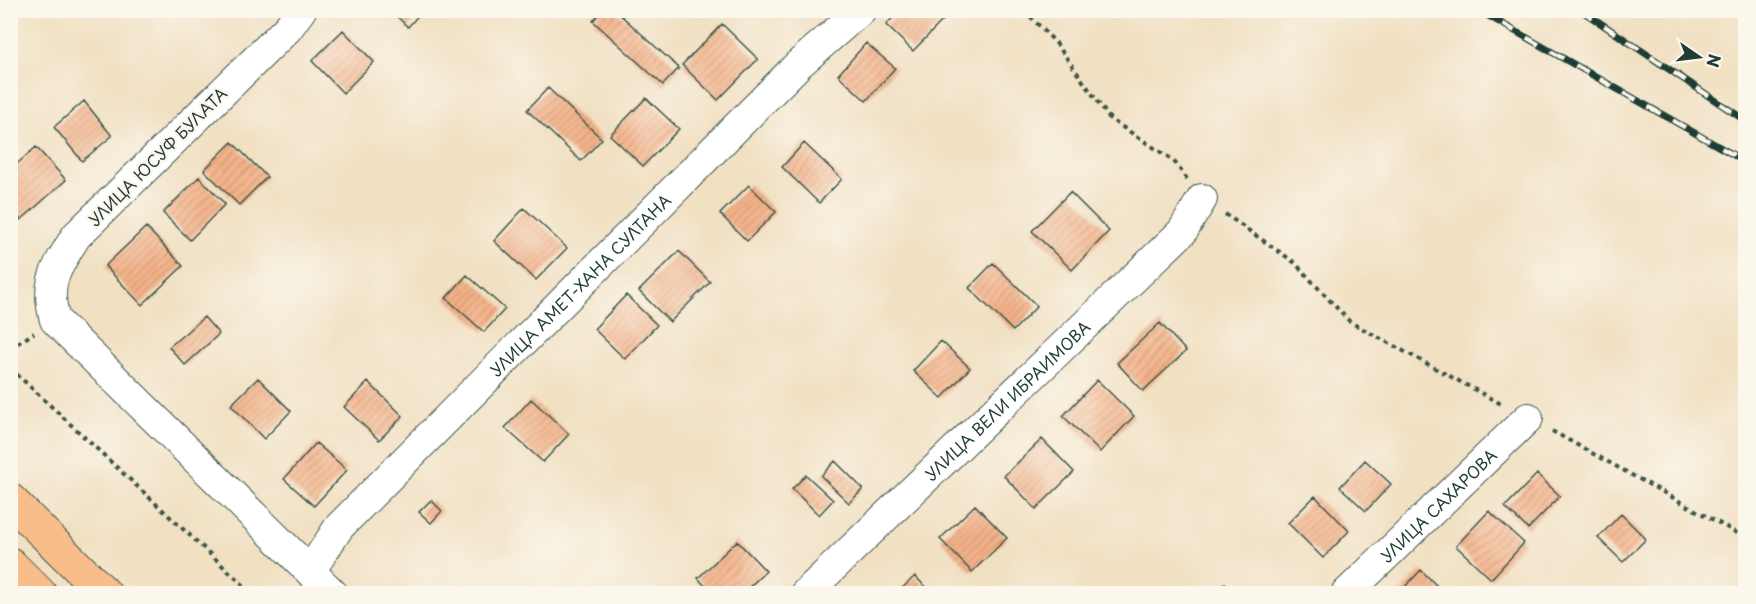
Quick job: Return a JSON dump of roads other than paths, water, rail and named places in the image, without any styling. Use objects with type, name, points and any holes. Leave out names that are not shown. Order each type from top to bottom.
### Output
[{"type":"main road","points":[[10,500],[105,594]]},
{"type":"main road","points":[[10,564],[40,594]]},
{"type":"street","name":"УЛИЦА ЮСУФ БУЛАТА","points":[[301,10],[288,28],[76,236],[52,276],[50,303],[55,320],[311,570]]},
{"type":"street","name":"УЛИЦА АМЕТ-ХАНА СУЛТАНА","points":[[311,570],[339,527],[799,64],[861,10]]},
{"type":"street","name":"УЛИЦА ВЕЛИ ИБРАИМОВА","points":[[805,594],[1182,232],[1202,199]]},
{"type":"street","name":"УЛИЦА САХАРОВА","points":[[1346,594],[1528,418]]},
{"type":"street","points":[[311,570],[333,594]]},
{"type":"railway","points":[[1478,10],[1746,162]]},
{"type":"railway","points":[[1581,10],[1746,121]]}]
